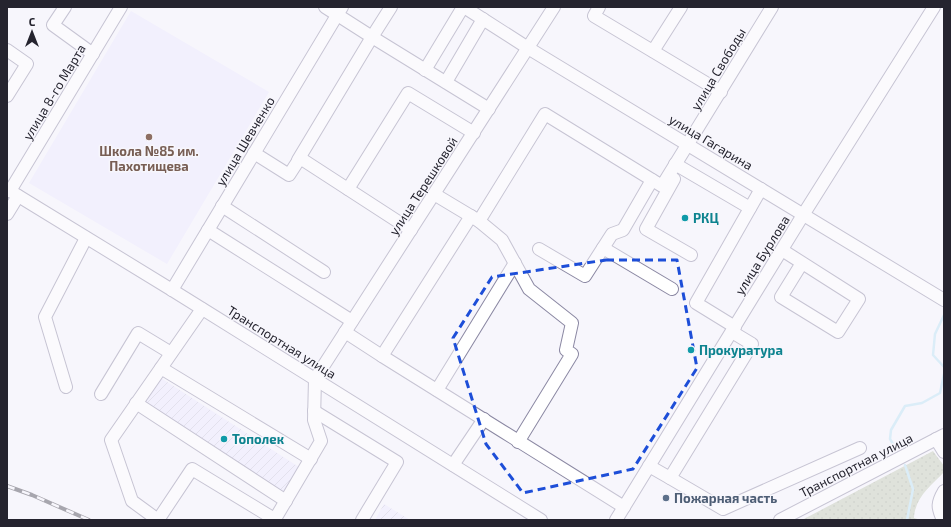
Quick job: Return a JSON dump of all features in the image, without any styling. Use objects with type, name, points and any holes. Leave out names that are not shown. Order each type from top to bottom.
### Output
[{"type":"street","points":[[65,7],[53,25],[93,54]]},
{"type":"street","name":"улица 8-го Марта","points":[[7,214],[12,192],[121,7]]},
{"type":"street","points":[[325,7],[340,11],[372,37],[489,109]]},
{"type":"street","points":[[254,153],[289,175],[391,7]]},
{"type":"street","points":[[425,70],[464,7]]},
{"type":"street","name":"улица Гагарина","points":[[464,7],[528,48],[944,300]]},
{"type":"street","name":"улица Терешковой","points":[[315,379],[554,7]]},
{"type":"street","points":[[599,7],[594,16],[721,92]]},
{"type":"street","points":[[653,51],[681,7]]},
{"type":"street","name":"улица Свободы","points":[[678,166],[687,145],[772,7]]},
{"type":"street","name":"улица Бурлова","points":[[616,520],[934,7]]},
{"type":"street","name":"улица Шевченко","points":[[172,290],[340,11]]},
{"type":"street","points":[[446,82],[483,19]]},
{"type":"street","points":[[7,50],[28,64],[7,96]]},
{"type":"street","points":[[348,189],[408,93],[474,133]]},
{"type":"street","points":[[382,356],[545,114],[662,186],[678,166]]},
{"type":"street","points":[[298,160],[300,158],[411,230]]},
{"type":"street","points":[[678,166],[750,208]]},
{"type":"street","points":[[678,166],[646,229],[691,255]]},
{"type":"street","points":[[539,249],[585,276],[612,234],[623,230],[652,180]]},
{"type":"street","points":[[670,478],[752,344],[696,303],[761,189]]},
{"type":"street","name":"Транспортная улица","points":[[12,192],[202,308],[541,520]]},
{"type":"street","points":[[434,194],[475,219],[502,240],[529,289],[572,323],[566,350],[572,354],[518,442]]},
{"type":"street","points":[[222,206],[324,272]]},
{"type":"street","points":[[208,230],[352,321]]},
{"type":"street","points":[[66,387],[45,317],[86,238]]},
{"type":"street","points":[[603,248],[672,289]]},
{"type":"street","points":[[782,250],[859,299],[838,332],[781,297],[802,263]]},
{"type":"street","points":[[437,390],[515,263]]},
{"type":"street","points":[[202,308],[111,440],[132,501],[158,520],[192,469],[276,520],[321,441],[314,420],[315,379]]},
{"type":"street","points":[[101,394],[138,332],[171,353]]},
{"type":"street","points":[[345,332],[518,442],[624,507]]},
{"type":"street","points":[[161,368],[311,459]]},
{"type":"street","points":[[136,403],[286,501]]},
{"type":"street","points":[[314,411],[397,462],[366,519]]},
{"type":"street","points":[[453,465],[484,419]]},
{"type":"street","points":[[940,437],[944,452]]},
{"type":"street","name":"Транспортная улица","points":[[780,520],[940,437]]},
{"type":"street","points":[[649,466],[723,509],[860,448]]},
{"type":"street","points":[[943,520],[938,509],[939,500],[944,491]]},
{"type":"highlighted area","points":[[606,260],[677,260],[697,368],[633,469],[523,493],[486,444],[453,338],[492,277]]},
{"type":"shaded area","name":"Школа №85 им. Пахотищева","points":[[131,11],[269,92],[167,264],[29,183]]},
{"type":"shaded area","points":[[161,378],[302,469],[281,502],[140,410]]},
{"type":"shaded area","points":[[384,504],[410,520],[375,520]]},
{"type":"green space","points":[[933,451],[944,466],[944,472],[924,492],[917,504],[914,518],[921,520],[802,520]]},
{"type":"waterway","points":[[944,315],[935,334],[933,355],[944,367]]},
{"type":"waterway","points":[[896,449],[890,439],[891,430],[905,406],[922,403],[940,393],[944,374]]},
{"type":"waterway","points":[[905,465],[913,489],[907,520]]},
{"type":"railway","points":[[7,486],[32,495],[89,520]]},
{"type":"place","name":"Школа №85 им. Пахотищева","points":[[149,137]]},
{"type":"place","name":"РКЦ","points":[[685,218]]},
{"type":"place","name":"Прокуратура","points":[[691,350]]},
{"type":"place","name":"Тополек","points":[[224,439]]},
{"type":"place","name":"Пожарная часть","points":[[666,498]]}]
